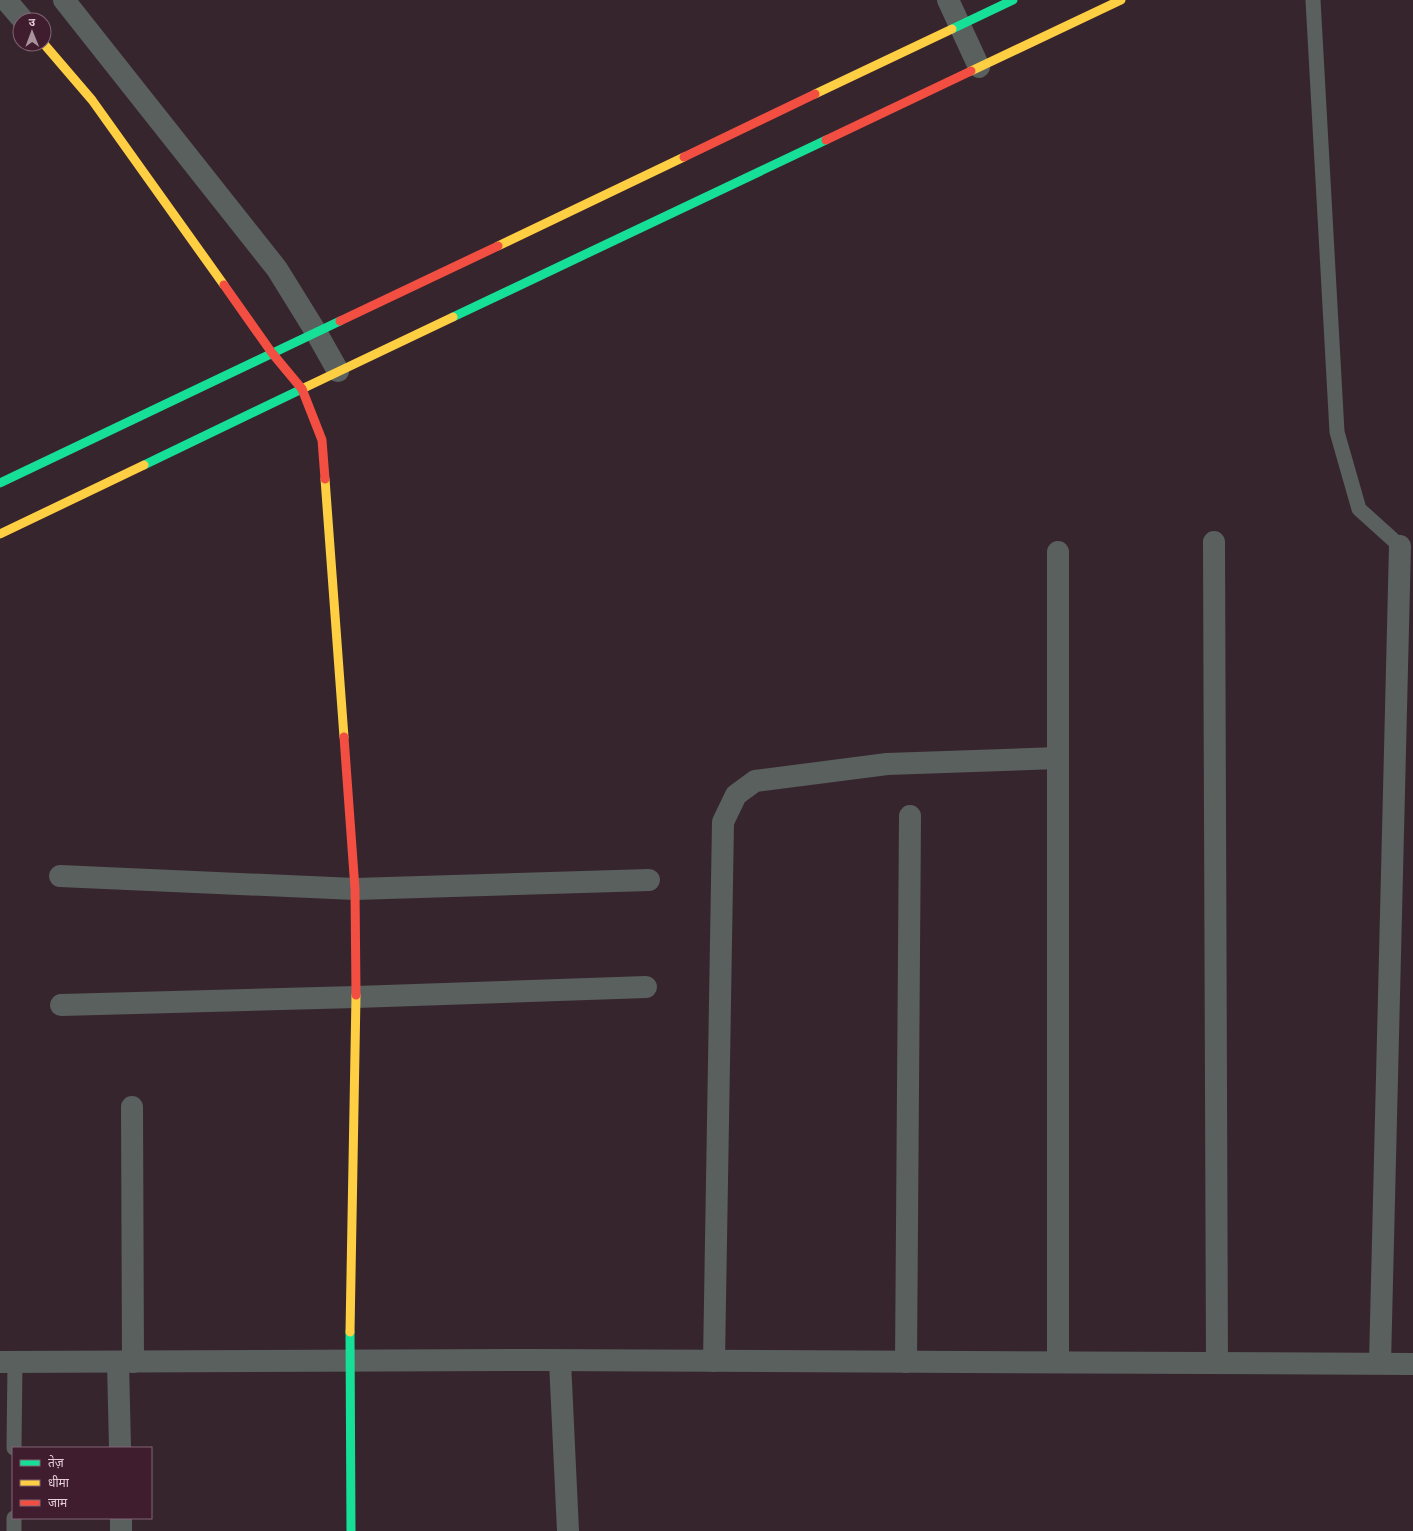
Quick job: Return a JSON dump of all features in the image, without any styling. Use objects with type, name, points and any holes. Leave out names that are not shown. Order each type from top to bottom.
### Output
[{"type":"main road","points":[[0,483],[1013,0]]},
{"type":"main road","points":[[0,534],[338,371],[1120,0]]},
{"type":"main road","points":[[51,52],[92,100],[272,353],[302,389],[322,440],[355,889],[356,997],[350,1361],[351,1531]]},
{"type":"street","points":[[6,0],[16,12]]},
{"type":"street","points":[[64,0],[277,269],[338,371]]},
{"type":"street","points":[[948,0],[979,67]]},
{"type":"street","points":[[1214,542],[1217,1363]]},
{"type":"street","points":[[1380,1364],[1400,546]]},
{"type":"street","points":[[1058,552],[1058,1362]]},
{"type":"street","points":[[714,1361],[723,822],[736,795],[755,781],[888,764],[1058,758]]},
{"type":"street","points":[[906,1362],[910,816]]},
{"type":"street","points":[[60,876],[355,889],[649,880]]},
{"type":"street","points":[[61,1005],[646,987]]},
{"type":"street","points":[[120,1447],[126,1362],[132,1107]]},
{"type":"street","points":[[7,1362],[560,1360],[1413,1364]]},
{"type":"street","points":[[560,1360],[568,1531]]},
{"type":"street","points":[[121,1519],[121,1531]]},
{"type":"lane","points":[[1313,0],[1337,432],[1359,509],[1400,546]]},
{"type":"lane","points":[[7,1362],[14,1447]]},
{"type":"lane","points":[[14,1519],[14,1531]]},
{"type":"traffic: fast","points":[[952,29],[1013,0]]},
{"type":"traffic: fast","points":[[453,317],[826,140]]},
{"type":"traffic: fast","points":[[0,483],[340,321]]},
{"type":"traffic: fast","points":[[144,465],[306,387]]},
{"type":"traffic: fast","points":[[350,1332],[351,1531]]},
{"type":"traffic: slow","points":[[971,71],[1121,0]]},
{"type":"traffic: slow","points":[[815,94],[952,29]]},
{"type":"traffic: slow","points":[[51,52],[92,100],[224,285]]},
{"type":"traffic: slow","points":[[498,246],[684,157]]},
{"type":"traffic: slow","points":[[306,387],[453,317]]},
{"type":"traffic: slow","points":[[0,534],[144,465]]},
{"type":"traffic: slow","points":[[325,479],[344,737]]},
{"type":"traffic: slow","points":[[350,1332],[356,995]]},
{"type":"traffic: jam","points":[[826,140],[971,71]]},
{"type":"traffic: jam","points":[[684,157],[815,94]]},
{"type":"traffic: jam","points":[[340,321],[498,246]]},
{"type":"traffic: jam","points":[[224,285],[272,353],[302,389],[322,440],[325,479]]},
{"type":"traffic: jam","points":[[344,737],[355,889],[356,995]]}]
